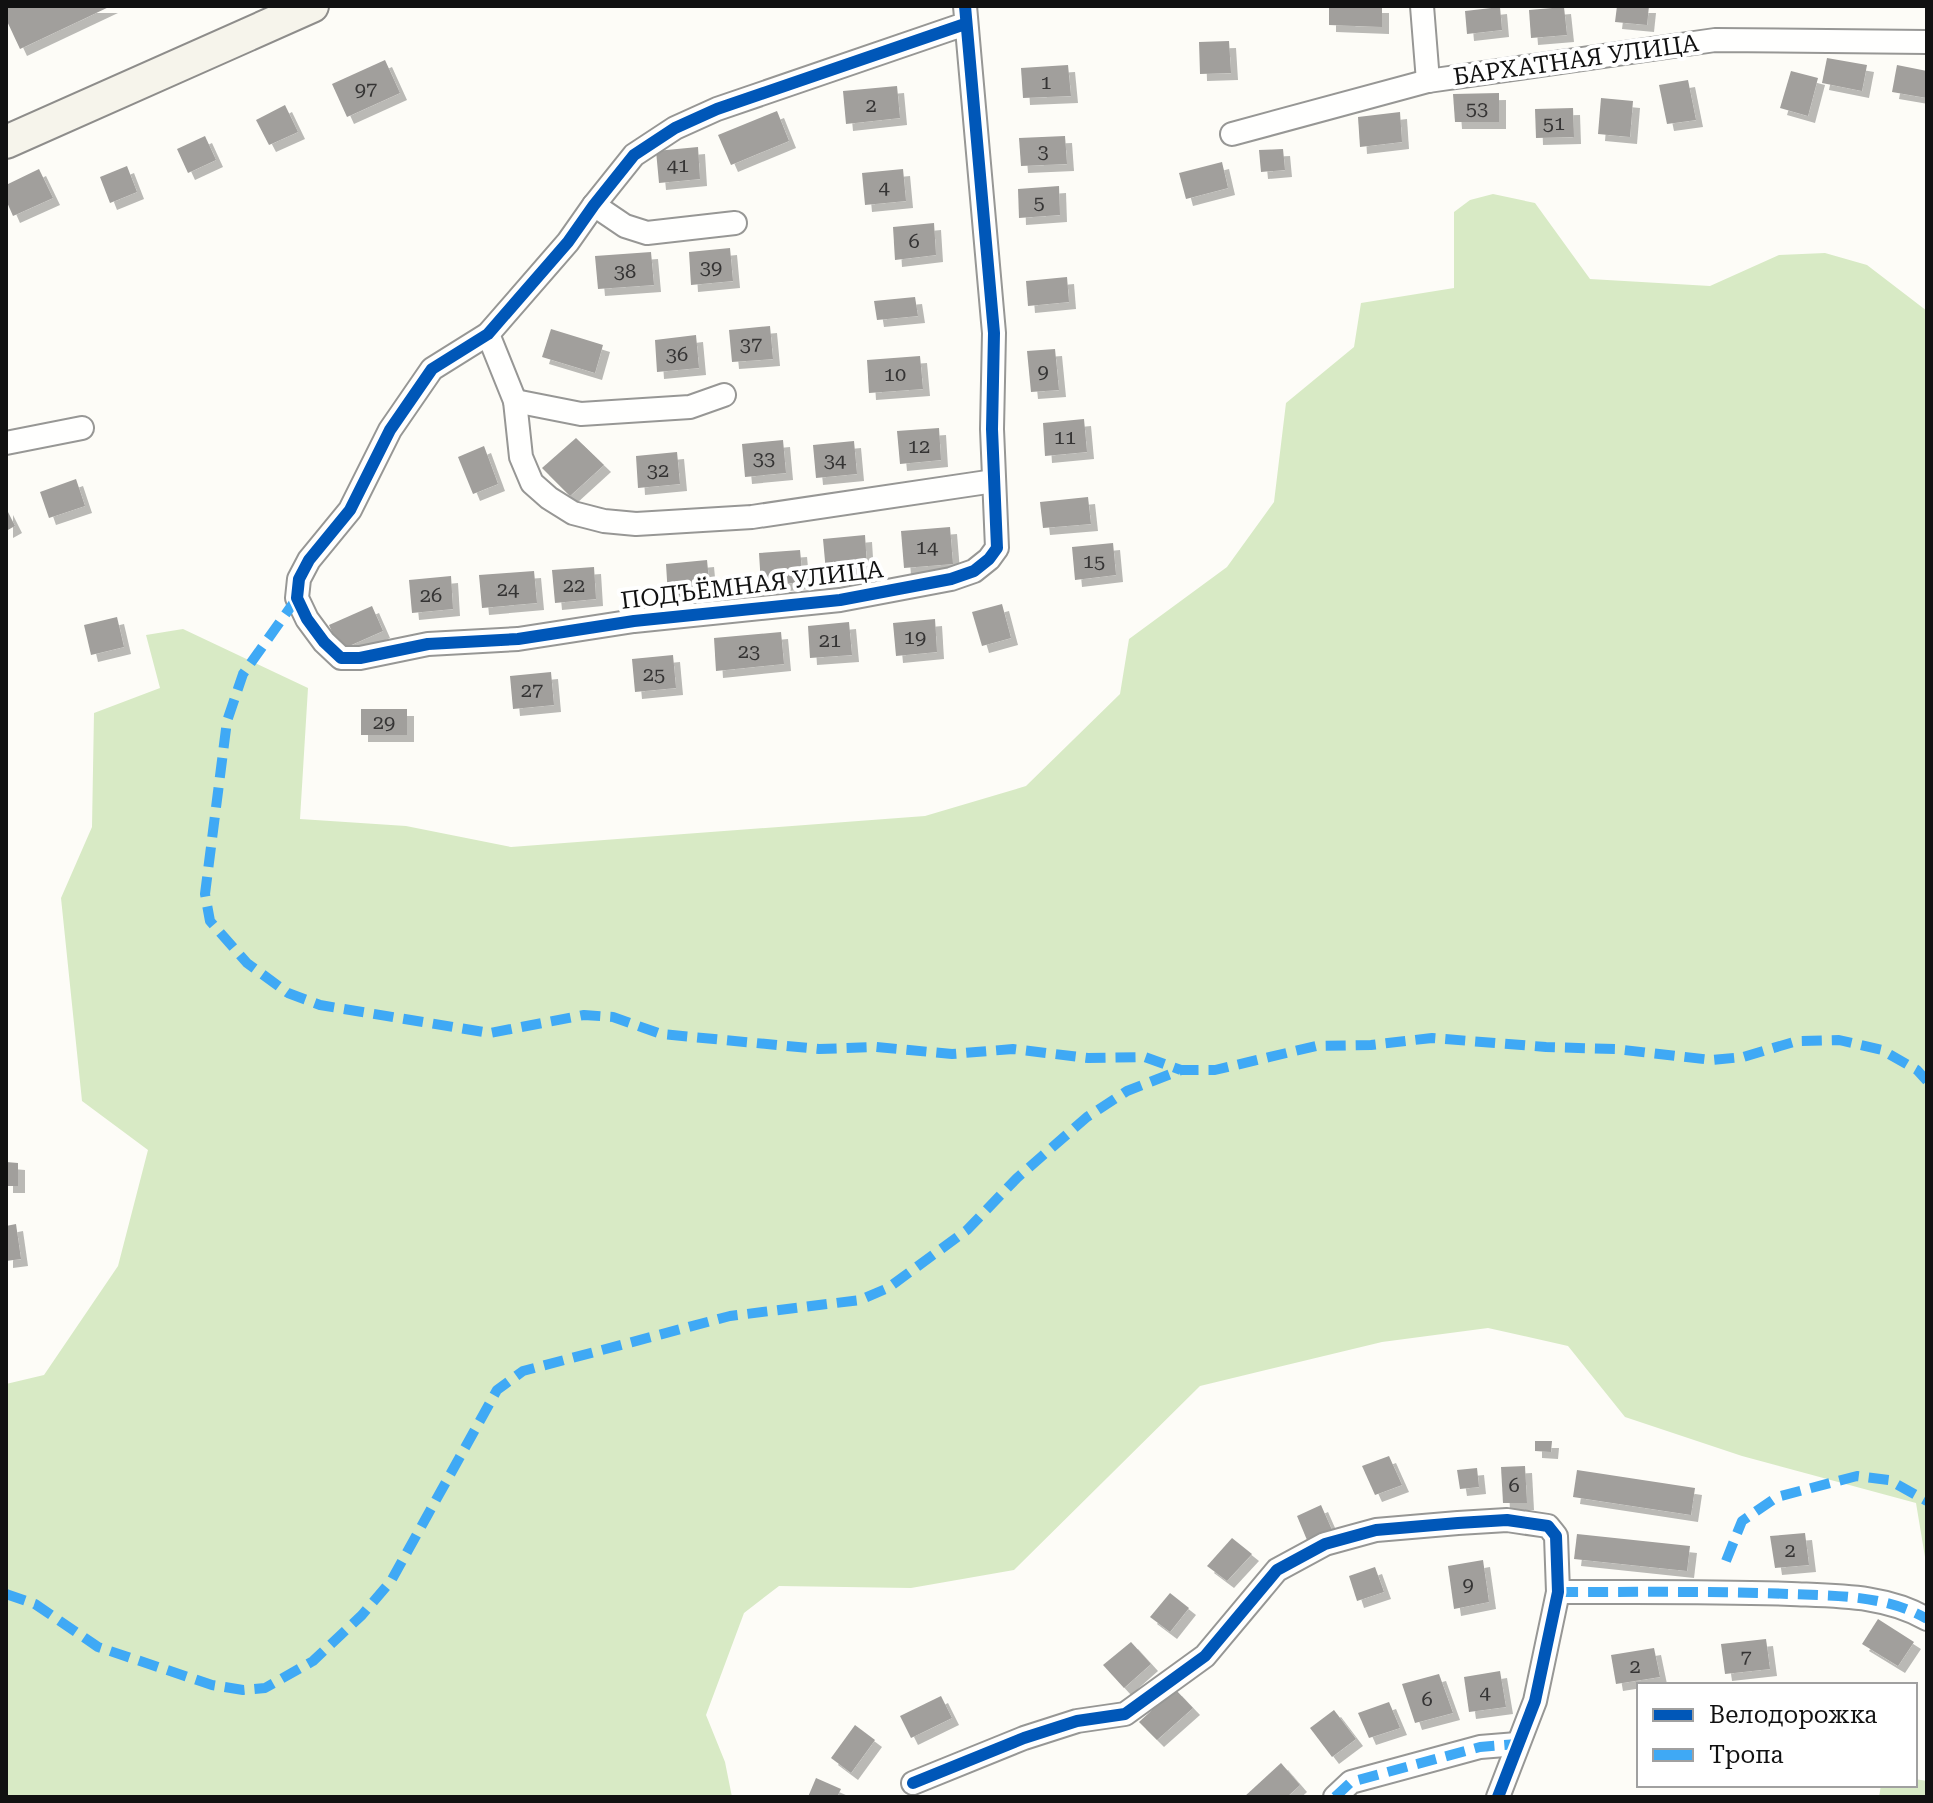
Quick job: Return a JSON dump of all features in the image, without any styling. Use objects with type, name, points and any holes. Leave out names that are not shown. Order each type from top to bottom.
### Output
[{"type":"main road","points":[[6,142],[312,6]]},
{"type":"street","points":[[1422,6],[1428,81]]},
{"type":"street","points":[[965,15],[717,109],[675,128],[634,155],[568,242],[488,334],[515,401],[521,457],[532,483],[573,513],[604,521],[636,524],[752,517],[994,481]]},
{"type":"street","name":"ПОДЪЁМНАЯ УЛИЦА","points":[[488,334],[432,369],[390,430],[350,510],[309,560],[299,579],[297,598],[307,619],[341,658],[360,658],[428,644],[518,639],[634,621],[840,600],[951,579],[974,571],[997,548],[992,429],[994,333],[965,15]]},
{"type":"street","name":"БАРХАТНАЯ УЛИЦА","points":[[1232,134],[1428,81],[1715,40],[1927,42]]},
{"type":"street","points":[[594,205],[625,226],[647,233],[735,223]]},
{"type":"street","points":[[515,401],[581,414],[690,407],[724,395]]},
{"type":"street","points":[[6,443],[82,428]]},
{"type":"street","points":[[913,1783],[1024,1738],[1077,1721],[1125,1714],[1205,1656],[1277,1570],[1325,1544],[1376,1530],[1507,1520],[1548,1526],[1556,1536],[1558,1592],[1535,1701],[1498,1797]]},
{"type":"street","points":[[1558,1592],[1749,1592],[1857,1597],[1909,1608],[1927,1619]]},
{"type":"street","points":[[1335,1797],[1351,1782],[1480,1747],[1517,1744]]},
{"type":"green space","points":[[1493,194],[1535,203],[1590,279],[1710,286],[1779,255],[1825,253],[1867,265],[1927,311],[1927,1569],[1916,1503],[1742,1456],[1625,1417],[1568,1346],[1488,1328],[1382,1342],[1200,1386],[1014,1570],[911,1588],[779,1586],[744,1613],[706,1715],[725,1762],[732,1797],[6,1797],[6,1384],[44,1375],[118,1266],[148,1150],[82,1101],[61,898],[92,827],[94,713],[160,688],[146,635],[183,629],[308,688],[300,819],[406,826],[511,847],[925,816],[1026,786],[1120,694],[1129,639],[1227,567],[1274,502],[1286,403],[1354,347],[1361,303],[1454,288],[1454,212],[1470,200]]},
{"type":"green space","points":[[1917,1779],[1927,1781],[1927,1797],[1879,1797],[1881,1787],[1917,1787]]},
{"type":"building","points":[[8,6],[111,6],[20,49],[6,19]]},
{"type":"building","points":[[1329,6],[1382,6],[1382,27],[1329,25]]},
{"type":"building","points":[[1617,6],[1649,6],[1647,25],[1615,22]]},
{"type":"building","points":[[1500,7],[1502,30],[1467,34],[1465,11]]},
{"type":"building","points":[[1564,7],[1567,35],[1531,38],[1529,10]]},
{"type":"building","points":[[1229,41],[1231,73],[1200,74],[1199,42]]},
{"type":"building","points":[[1827,58],[1867,65],[1862,91],[1822,83]]},
{"type":"building","points":[[385,60],[400,93],[347,117],[332,84]]},
{"type":"building","points":[[1068,65],[1071,96],[1023,98],[1021,68]]},
{"type":"building","points":[[1897,65],[1927,71],[1927,98],[1892,92]]},
{"type":"building","points":[[1791,71],[1818,78],[1808,116],[1780,108]]},
{"type":"building","points":[[1688,80],[1696,120],[1667,124],[1659,85]]},
{"type":"building","points":[[897,86],[900,118],[846,124],[843,91]]},
{"type":"building","points":[[1499,93],[1499,122],[1455,122],[1453,94]]},
{"type":"building","points":[[1601,98],[1633,101],[1630,137],[1598,134]]},
{"type":"building","points":[[285,105],[298,132],[269,145],[256,120]]},
{"type":"building","points":[[1573,108],[1574,137],[1536,138],[1535,109]]},
{"type":"building","points":[[777,111],[789,141],[731,165],[718,135]]},
{"type":"building","points":[[1400,112],[1402,142],[1360,147],[1358,117]]},
{"type":"building","points":[[205,136],[216,160],[188,173],[177,149]]},
{"type":"building","points":[[1065,136],[1067,164],[1021,166],[1019,138]]},
{"type":"building","points":[[698,147],[700,179],[659,183],[656,151]]},
{"type":"building","points":[[1283,149],[1285,170],[1261,172],[1259,150]]},
{"type":"building","points":[[1222,162],[1228,188],[1186,199],[1179,173]]},
{"type":"building","points":[[127,166],[137,192],[110,203],[100,177]]},
{"type":"building","points":[[39,169],[53,198],[13,216],[6,200],[6,185]]},
{"type":"building","points":[[903,169],[906,201],[865,205],[862,173]]},
{"type":"building","points":[[1059,186],[1060,215],[1019,218],[1018,189]]},
{"type":"building","points":[[934,223],[936,255],[895,260],[893,227]]},
{"type":"building","points":[[730,248],[733,281],[691,285],[689,252]]},
{"type":"building","points":[[651,252],[654,285],[598,289],[595,256]]},
{"type":"building","points":[[1067,277],[1069,302],[1028,306],[1026,281]]},
{"type":"building","points":[[915,297],[918,316],[877,320],[874,301]]},
{"type":"building","points":[[770,326],[773,359],[732,362],[729,330]]},
{"type":"building","points":[[551,329],[603,345],[595,373],[542,357]]},
{"type":"building","points":[[696,335],[699,368],[657,372],[655,340]]},
{"type":"building","points":[[1055,349],[1059,390],[1031,392],[1027,351]]},
{"type":"building","points":[[920,356],[923,389],[869,393],[867,360]]},
{"type":"building","points":[[1084,419],[1087,452],[1045,456],[1043,423]]},
{"type":"building","points":[[939,428],[941,460],[900,464],[897,431]]},
{"type":"building","points":[[576,438],[604,465],[570,496],[542,468]]},
{"type":"building","points":[[783,440],[786,473],[745,477],[742,444]]},
{"type":"building","points":[[854,441],[857,474],[816,478],[813,445]]},
{"type":"building","points":[[484,446],[498,484],[473,494],[458,457]]},
{"type":"building","points":[[677,452],[680,484],[638,488],[636,456]]},
{"type":"building","points":[[76,479],[85,506],[49,518],[40,492]]},
{"type":"building","points":[[1088,497],[1091,524],[1043,528],[1040,502]]},
{"type":"building","points":[[6,508],[15,526],[6,531]]},
{"type":"building","points":[[950,527],[953,564],[904,568],[901,531]]},
{"type":"building","points":[[865,535],[867,567],[826,572],[823,539]]},
{"type":"building","points":[[1113,543],[1116,575],[1075,580],[1072,547]]},
{"type":"building","points":[[800,550],[803,582],[761,586],[759,553]]},
{"type":"building","points":[[707,560],[710,592],[668,596],[666,564]]},
{"type":"building","points":[[594,567],[596,599],[555,603],[552,570]]},
{"type":"building","points":[[534,571],[537,603],[482,608],[479,575]]},
{"type":"building","points":[[451,576],[453,609],[412,613],[409,580]]},
{"type":"building","points":[[1002,604],[1011,638],[982,646],[972,612]]},
{"type":"building","points":[[372,606],[383,631],[340,650],[329,625]]},
{"type":"building","points":[[117,617],[124,647],[91,655],[84,625]]},
{"type":"building","points":[[935,619],[937,652],[896,656],[893,623]]},
{"type":"building","points":[[849,622],[852,655],[810,658],[808,626]]},
{"type":"building","points":[[781,632],[784,664],[716,671],[714,638]]},
{"type":"building","points":[[673,655],[676,688],[635,692],[632,659]]},
{"type":"building","points":[[551,672],[554,705],[513,709],[510,676]]},
{"type":"building","points":[[361,709],[407,709],[407,735],[361,735]]},
{"type":"building","points":[[6,1162],[18,1163],[18,1186],[6,1186]]},
{"type":"building","points":[[16,1224],[21,1259],[6,1261],[6,1226]]},
{"type":"building","points":[[1535,1441],[1552,1441],[1551,1452],[1535,1451]]},
{"type":"building","points":[[1389,1456],[1402,1485],[1375,1495],[1362,1466]]},
{"type":"building","points":[[1525,1466],[1527,1503],[1503,1503],[1501,1467]]},
{"type":"building","points":[[1477,1468],[1479,1487],[1460,1489],[1457,1470]]},
{"type":"building","points":[[1577,1470],[1695,1488],[1691,1515],[1573,1497]]},
{"type":"building","points":[[1321,1505],[1332,1530],[1307,1540],[1297,1516]]},
{"type":"building","points":[[1805,1533],[1809,1565],[1775,1568],[1770,1536]]},
{"type":"building","points":[[1577,1534],[1690,1546],[1687,1571],[1574,1559]]},
{"type":"building","points":[[1232,1538],[1252,1554],[1227,1581],[1207,1566]]},
{"type":"building","points":[[1483,1560],[1489,1602],[1454,1609],[1448,1566]]},
{"type":"building","points":[[1375,1567],[1384,1592],[1357,1601],[1349,1576]]},
{"type":"building","points":[[1170,1593],[1189,1608],[1170,1632],[1150,1617]]},
{"type":"building","points":[[1878,1619],[1914,1642],[1898,1666],[1862,1644]]},
{"type":"building","points":[[1766,1639],[1770,1669],[1725,1674],[1721,1644]]},
{"type":"building","points":[[1131,1642],[1151,1664],[1124,1688],[1103,1665]]},
{"type":"building","points":[[1654,1648],[1660,1677],[1616,1684],[1611,1655]]},
{"type":"building","points":[[1500,1671],[1506,1707],[1469,1712],[1464,1677]]},
{"type":"building","points":[[1439,1674],[1453,1713],[1415,1723],[1402,1684]]},
{"type":"building","points":[[1175,1689],[1193,1708],[1157,1740],[1139,1722]]},
{"type":"building","points":[[941,1696],[952,1718],[911,1738],[900,1716]]},
{"type":"building","points":[[1389,1702],[1400,1728],[1369,1738],[1358,1713]]},
{"type":"building","points":[[1334,1710],[1356,1739],[1332,1757],[1310,1728]]},
{"type":"building","points":[[855,1725],[875,1740],[851,1773],[831,1758]]},
{"type":"building","points":[[1281,1763],[1300,1785],[1287,1797],[1244,1797]]},
{"type":"building","points":[[816,1778],[841,1789],[837,1797],[808,1797]]},
{"type":"marked path","points":[[297,598],[243,674],[227,721],[205,894],[210,921],[247,963],[288,993],[320,1005],[490,1033],[584,1015],[613,1017],[661,1034],[819,1049],[876,1047],[952,1054],[1013,1049],[1088,1058],[1145,1057],[1181,1070]]},
{"type":"marked path","points":[[6,1594],[35,1604],[98,1647],[212,1685],[243,1690],[265,1688],[313,1661],[362,1615],[391,1581],[497,1390],[523,1371],[730,1316],[860,1300],[888,1288],[967,1230],[1017,1178],[1087,1117],[1127,1091],[1181,1070],[1215,1070],[1316,1046],[1371,1045],[1432,1038],[1615,1049],[1712,1060],[1743,1057],[1797,1041],[1839,1040],[1882,1050],[1917,1070],[1927,1081]]},
{"type":"marked path","points":[[1726,1561],[1742,1521],[1777,1497],[1857,1476],[1889,1480],[1927,1501]]},
{"type":"marked path","points":[[1558,1592],[1733,1592],[1843,1596],[1895,1605],[1927,1619]]},
{"type":"marked path","points":[[1335,1797],[1351,1782],[1480,1747],[1517,1744]]},
{"type":"cycle path","points":[[965,6],[994,333],[992,429],[997,548],[989,559],[974,571],[951,579],[840,600],[634,621],[518,639],[428,644],[360,658],[341,658],[324,642],[307,619],[297,598],[299,579],[309,560],[350,510],[390,430],[432,369],[488,334],[568,242],[634,155],[675,128],[717,109],[965,24]]},
{"type":"cycle path","points":[[913,1783],[1024,1738],[1077,1721],[1125,1714],[1205,1656],[1277,1570],[1325,1544],[1376,1530],[1507,1520],[1548,1526],[1556,1536],[1558,1592],[1535,1701],[1498,1797]]}]
